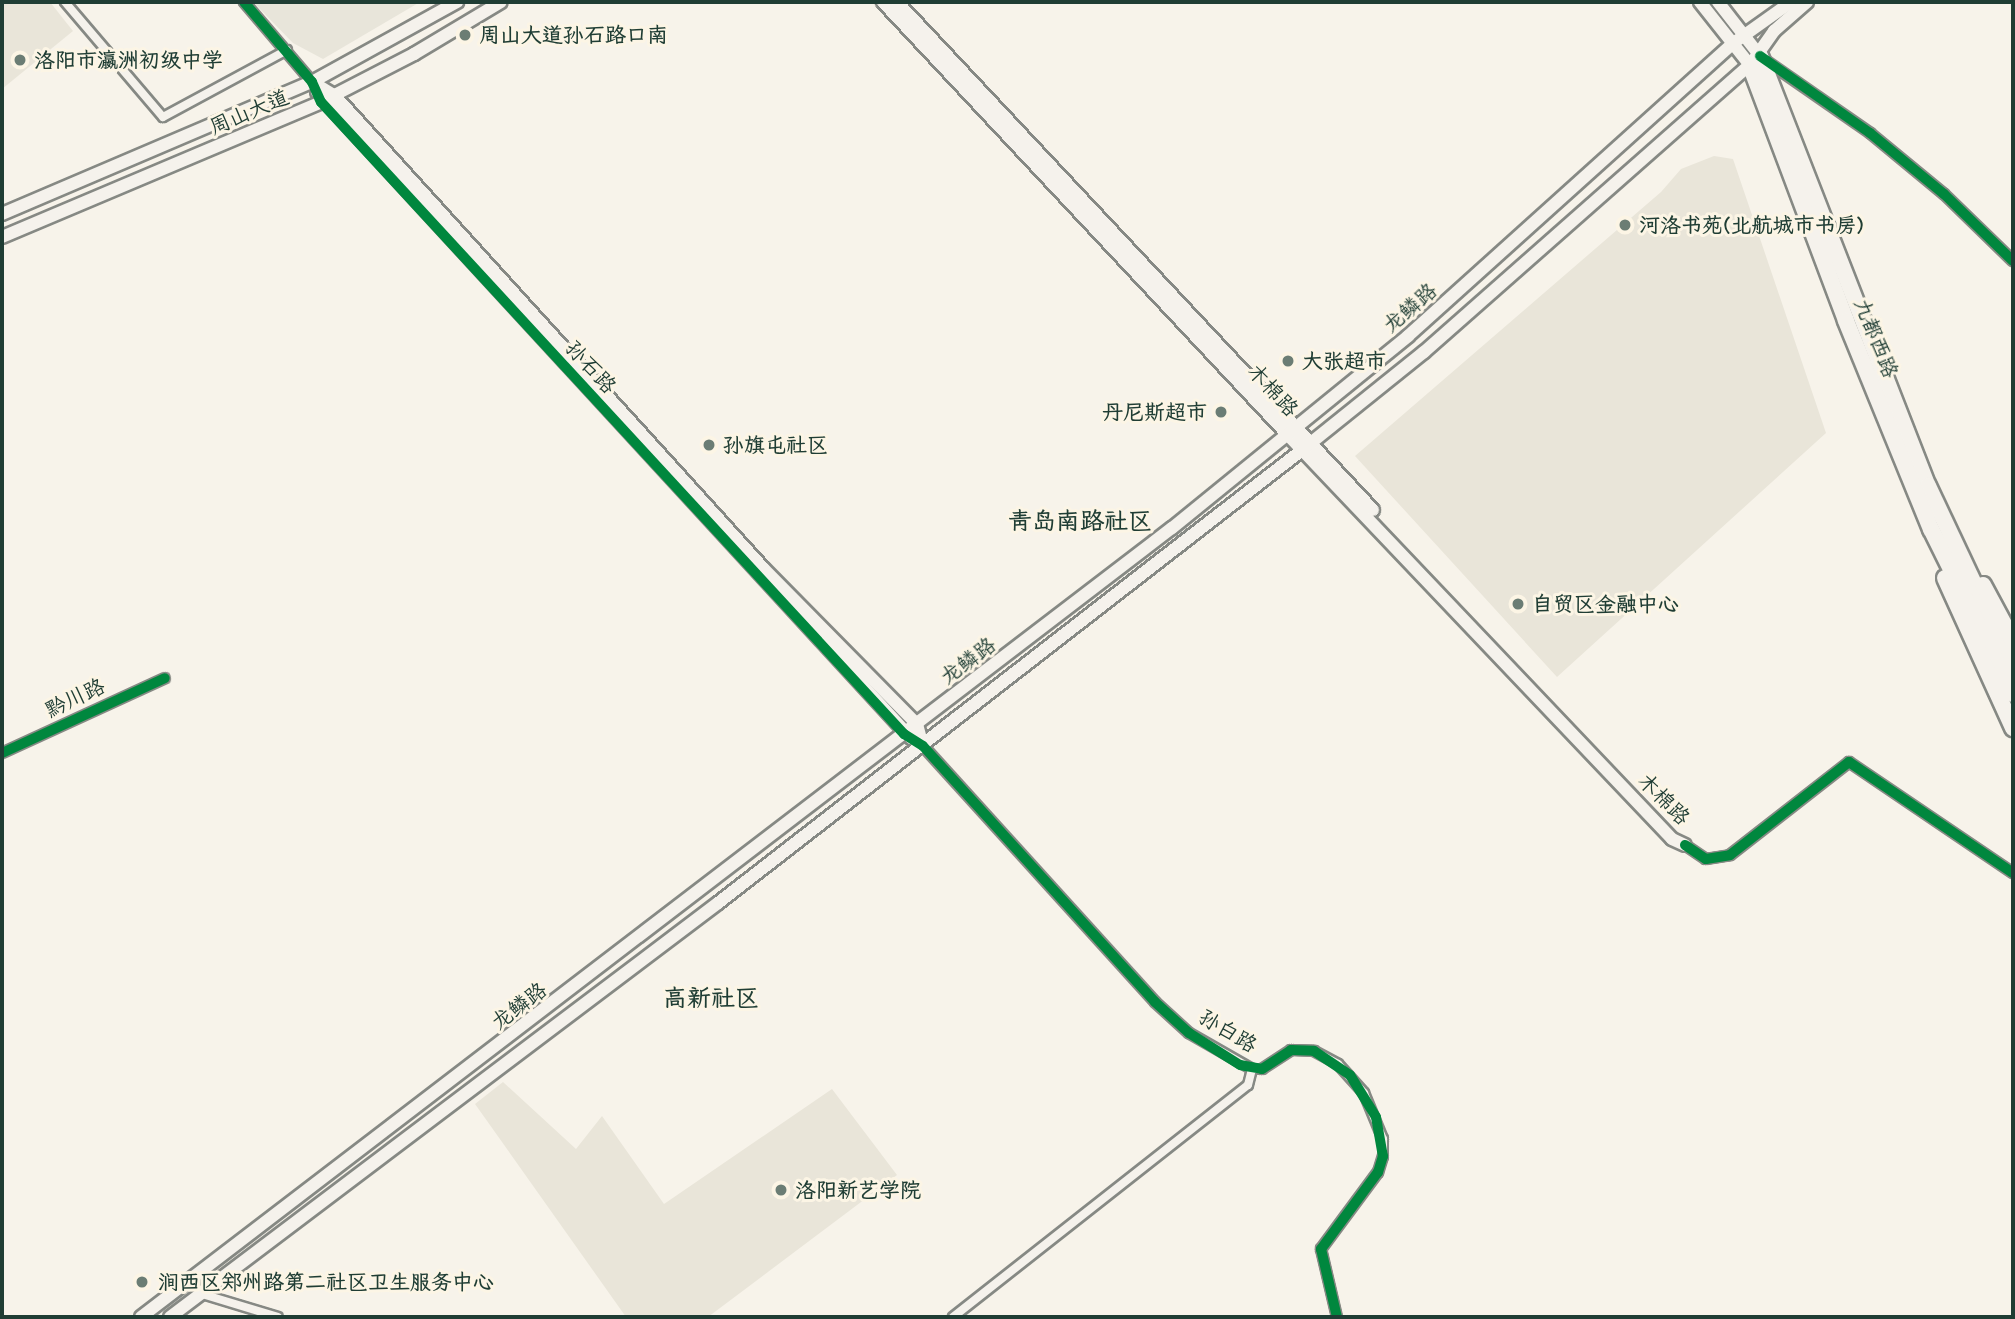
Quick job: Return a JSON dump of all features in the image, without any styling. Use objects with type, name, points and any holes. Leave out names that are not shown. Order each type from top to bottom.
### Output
[{"type":"highway","name":"九都西路","points":[[1755,61],[1928,485],[2013,667]]},
{"type":"highway","name":"九都西路","points":[[1755,61],[1846,321],[1931,529],[2013,694]]},
{"type":"highway","points":[[1928,485],[1948,513],[2013,641]]},
{"type":"highway","points":[[1931,529],[1948,590],[2013,728]]},
{"type":"main road","name":"周山大道","points":[[2,214],[312,82],[457,2]]},
{"type":"main road","name":"周山大道","points":[[2,237],[321,102],[414,54],[501,2]]},
{"type":"main road","name":"木棉路","points":[[883,2],[1292,431]]},
{"type":"main road","name":"木棉路","points":[[897,2],[1672,839],[1685,845]]},
{"type":"main road","name":"九都西路","points":[[1700,2],[1740,38]]},
{"type":"main road","name":"九都西路","points":[[1718,2],[1755,61]]},
{"type":"main road","name":"龙鳞路","points":[[141,1317],[917,724],[1292,431],[1408,336],[1740,38],[1791,2]]},
{"type":"main road","name":"龙鳞路","points":[[170,1317],[923,746],[1424,352],[1755,61],[1774,31],[1807,2]]},
{"type":"main road","name":"孙石路","points":[[312,82],[334,95],[763,568],[917,724],[923,746]]},
{"type":"main road","name":"孙石路","points":[[312,82],[321,102],[904,734],[923,746]]},
{"type":"street","points":[[65,2],[163,117],[287,50]]},
{"type":"street","name":"孙石路","points":[[244,2],[312,82]]},
{"type":"street","points":[[1755,61],[1880,141],[1944,194],[2013,261]]},
{"type":"street","name":"黔川路","points":[[2,753],[165,678]]},
{"type":"street","name":"孙白路","points":[[923,746],[1155,1002],[1189,1033],[1252,1069],[1262,1069],[1291,1050],[1314,1051],[1350,1075],[1376,1117],[1382,1139],[1378,1172],[1321,1250],[1337,1317]]},
{"type":"street","points":[[1685,845],[1706,859],[1730,855],[1849,762],[2013,873]]},
{"type":"street","points":[[953,1317],[1248,1085],[1252,1069]]},
{"type":"street","points":[[191,1280],[202,1294],[278,1317]]},
{"type":"shaded area","name":"洛阳市瀛洲初级中学","points":[[2,2],[50,2],[73,31],[2,89]]},
{"type":"shaded area","points":[[253,2],[420,2],[323,59],[293,43]]},
{"type":"shaded area","points":[[1714,156],[1733,159],[1826,433],[1557,677],[1355,456],[1661,192],[1681,169]]},
{"type":"shaded area","name":"洛阳新艺学院","points":[[503,1082],[576,1149],[602,1116],[664,1204],[832,1089],[897,1175],[708,1317],[626,1317],[475,1104]]},
{"type":"cycle path","points":[[244,2],[312,82],[321,102],[904,734],[923,746],[1155,1002],[1189,1033],[1240,1065],[1262,1069],[1291,1050],[1314,1051],[1350,1075],[1376,1117],[1383,1156],[1378,1172],[1321,1249],[1337,1317]]},
{"type":"cycle path","points":[[1760,56],[1870,133],[1944,194],[2013,261]]},
{"type":"cycle path","points":[[2,753],[165,678]]},
{"type":"cycle path","points":[[1685,845],[1706,859],[1730,855],[1849,762],[2013,873]]},
{"type":"place","name":"周山大道孙石路口南","points":[[465,35]]},
{"type":"place","name":"洛阳市瀛洲初级中学","points":[[20,60]]},
{"type":"place","name":"河洛书苑(北航城市书房)","points":[[1625,225]]},
{"type":"place","name":"大张超市","points":[[1288,361]]},
{"type":"place","name":"丹尼斯超市","points":[[1221,412]]},
{"type":"place","name":"孙旗屯社区","points":[[709,445]]},
{"type":"place","name":"自贸区金融中心","points":[[1518,604]]},
{"type":"place","name":"洛阳新艺学院","points":[[781,1190]]},
{"type":"place","name":"涧西区郑州路第二社区卫生服务中心","points":[[142,1282]]},
{"type":"district","name":"青岛南路社区","points":[[1080,522]]},
{"type":"district","name":"高新社区","points":[[711,999]]}]
